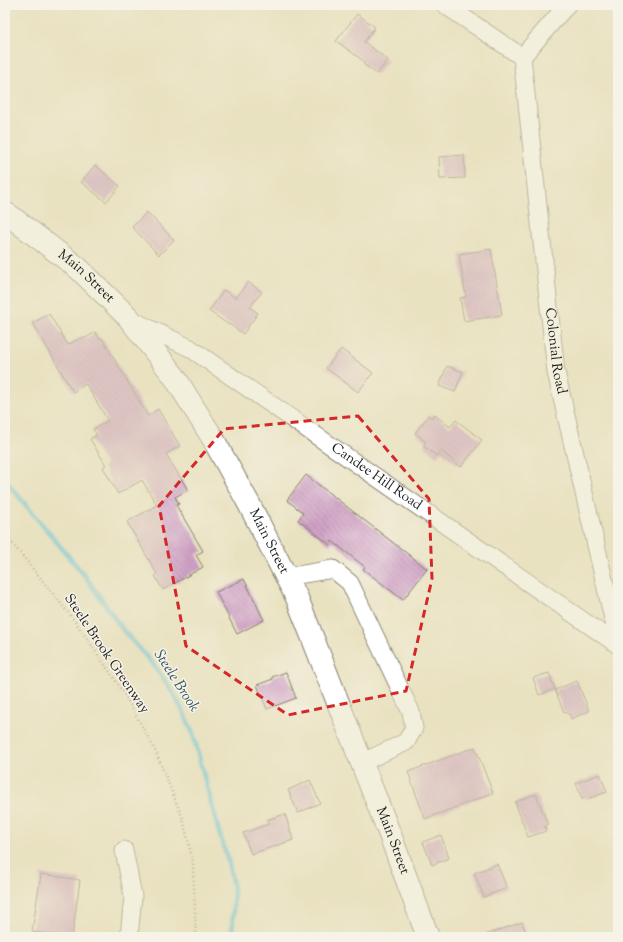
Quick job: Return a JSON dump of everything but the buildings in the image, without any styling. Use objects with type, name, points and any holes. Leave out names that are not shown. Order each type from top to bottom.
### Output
[{"type":"main road","name":"Main Street","points":[[5,212],[78,268],[129,318],[174,376],[212,437],[249,504],[297,598],[392,840],[428,937]]},
{"type":"street","points":[[445,5],[522,57],[567,5]]},
{"type":"street","name":"Colonial Road","points":[[522,57],[556,372],[618,640]]},
{"type":"street","name":"Candee Hill Road","points":[[129,318],[190,348],[618,645]]},
{"type":"street","points":[[286,577],[333,569],[350,583],[411,712],[414,728],[406,742],[361,763]]},
{"type":"street","points":[[124,850],[133,896],[129,937]]},
{"type":"path","name":"Steele Brook Greenway","points":[[5,534],[74,620],[122,690],[155,750],[183,819],[193,862],[196,937]]},
{"type":"highlighted area","points":[[358,416],[429,499],[432,579],[406,691],[288,715],[186,646],[159,506],[224,429]]},
{"type":"waterway","name":"Steele Brook","points":[[5,480],[85,576],[123,630],[153,664],[173,693],[184,713],[193,734],[228,861],[234,890],[232,937]]}]
